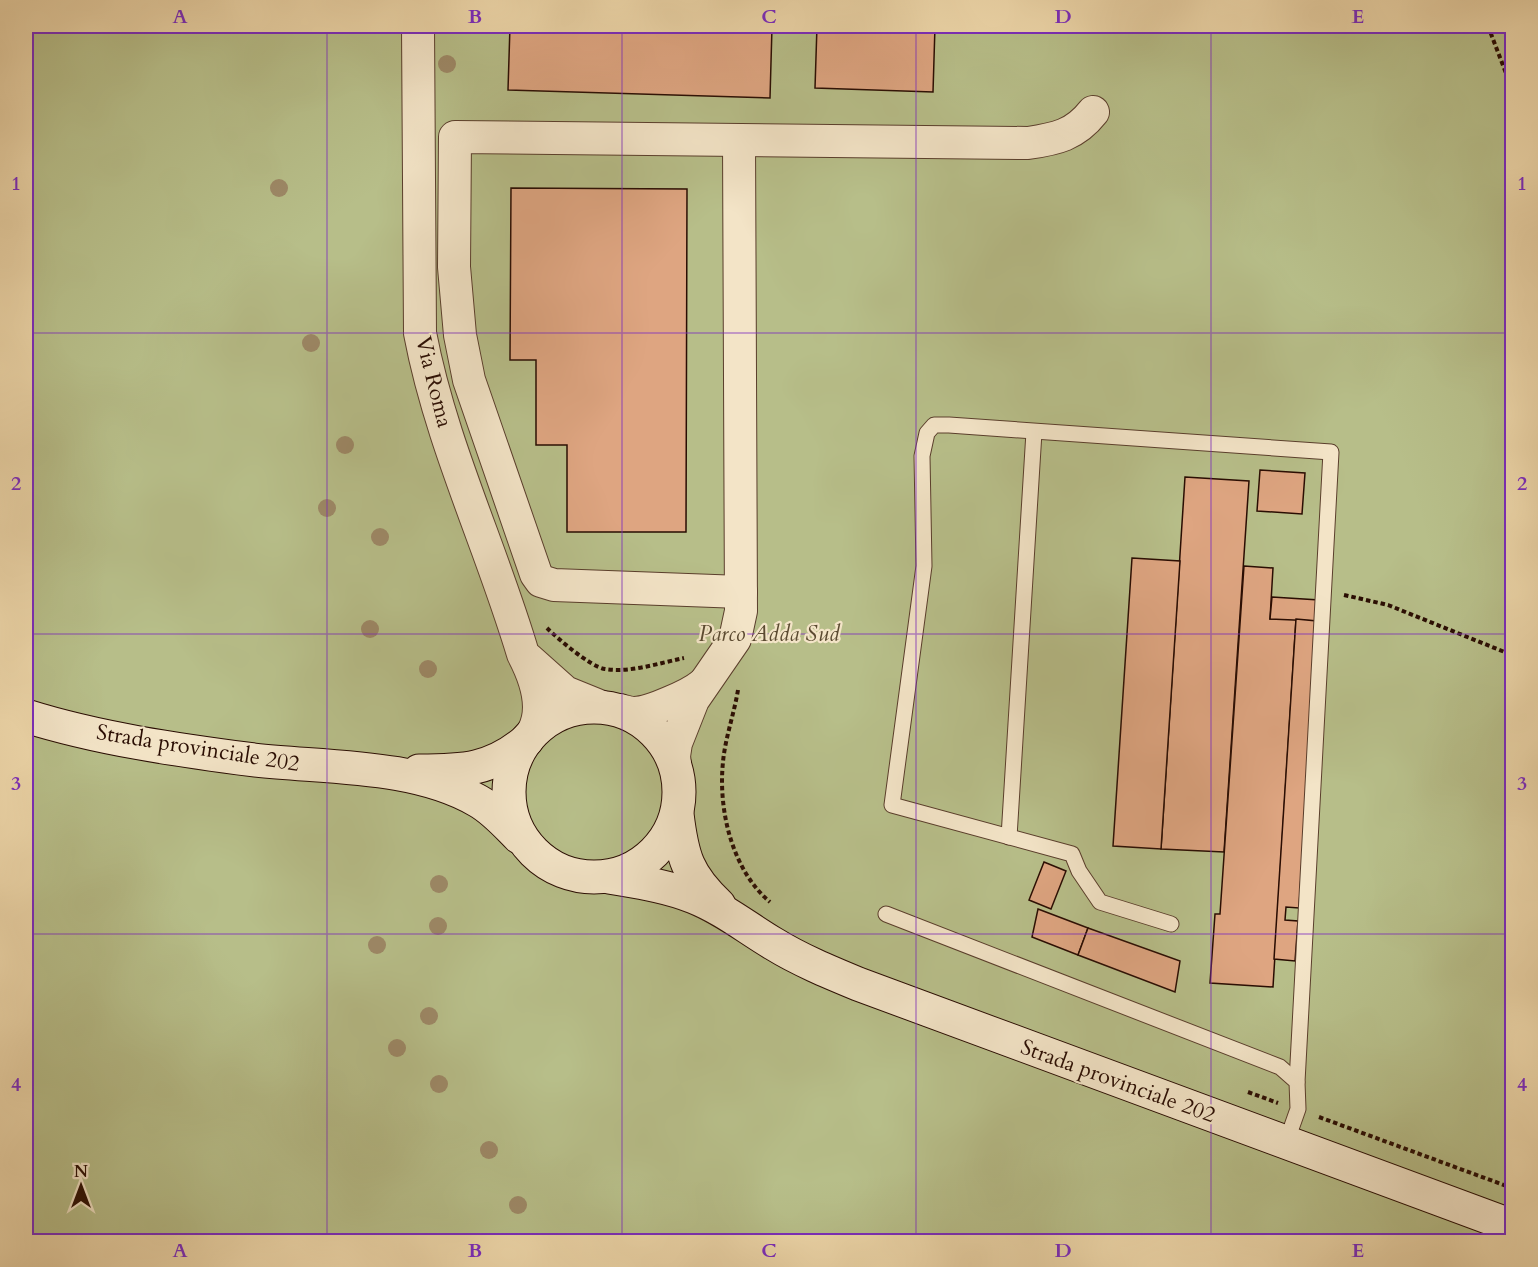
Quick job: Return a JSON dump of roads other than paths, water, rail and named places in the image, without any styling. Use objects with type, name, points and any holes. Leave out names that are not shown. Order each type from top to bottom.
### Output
[{"type":"street","name":"Via Roma","points":[[418,26],[420,333],[428,375],[455,462],[533,675],[538,698],[539,721],[530,736]]},
{"type":"street","points":[[741,592],[554,585],[541,581],[536,574],[469,380],[460,335],[454,267],[455,137],[1028,143],[1049,140],[1070,133],[1084,124],[1093,112]]},
{"type":"street","points":[[675,764],[674,756],[678,738],[707,678],[735,639],[741,611],[739,140]]},
{"type":"street","name":"Via Roma","points":[[524,654],[544,675],[566,692],[611,709]]},
{"type":"street","points":[[611,709],[636,713],[647,710],[688,695],[707,678]]},
{"type":"street","name":"Strada provinciale 202","points":[[26,716],[110,737],[256,760],[372,771],[448,771],[491,764],[510,754],[553,717],[577,708],[611,709],[644,722],[663,740],[675,764],[680,789],[677,814],[668,837],[652,855],[632,869],[609,877]]},
{"type":"street","name":"Strada provinciale 202","points":[[524,841],[511,814],[508,785],[516,756],[530,736]]},
{"type":"street","name":"Strada provinciale 202","points":[[372,771],[434,783],[463,793],[489,808],[540,859],[561,872],[585,877],[609,877],[680,892],[732,916]]},
{"type":"street","name":"Strada provinciale 202","points":[[677,814],[682,851],[693,875],[707,894],[732,916],[775,945],[858,984],[1512,1227]]},
{"type":"lane","points":[[1171,924],[1101,902],[1079,871],[1072,854],[892,805],[924,566],[922,456],[927,433],[934,425],[950,424],[1034,432],[1331,452],[1297,1082],[1298,1109],[1286,1143]]},
{"type":"lane","points":[[1009,837],[1034,432]]},
{"type":"lane","points":[[886,914],[1280,1067],[1297,1082]]},
{"type":"park label","name":"Parco Adda Sud","points":[[769,634]]}]
